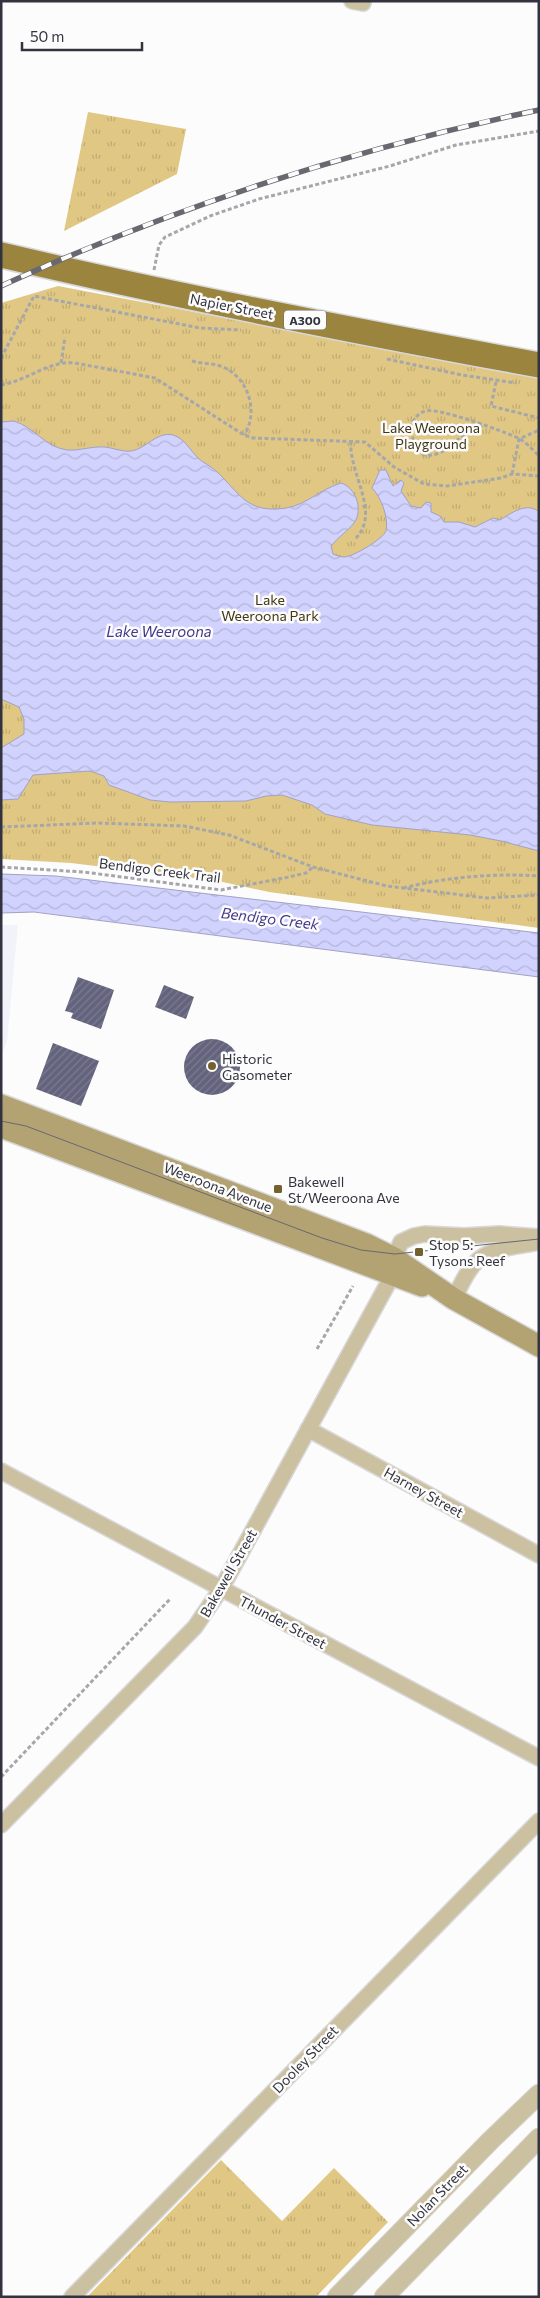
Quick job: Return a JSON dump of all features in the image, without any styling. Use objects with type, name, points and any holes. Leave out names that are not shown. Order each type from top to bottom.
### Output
[{"type":"highway","name":"Napier Street","points":[[8,257],[539,365]]},
{"type":"highway","name":"Napier Street","points":[[126,280],[152,280],[259,298],[539,350]]},
{"type":"main road","name":"Weeroona Avenue","points":[[1,1105],[347,1236],[393,1267],[539,1346]]},
{"type":"main road","name":"Weeroona Avenue","points":[[1,1127],[393,1267]]},
{"type":"street","name":"Bakewell Street","points":[[1,1825],[195,1628],[221,1589],[308,1429],[393,1267],[401,1242],[418,1235],[499,1234],[539,1236]]},
{"type":"street","points":[[454,1299],[470,1268],[481,1258],[498,1250],[539,1242]]},
{"type":"street","name":"Harney Street","points":[[308,1429],[539,1555]]},
{"type":"street","name":"Thunder Street","points":[[1,1470],[539,1758]]},
{"type":"street","name":"Dooley Street","points":[[72,2297],[539,1821]]},
{"type":"street","name":"Nolan Street","points":[[336,2297],[539,2094]]},
{"type":"street","points":[[384,2297],[539,2138]]},
{"type":"path","points":[[152,280],[160,242],[172,233],[210,216],[259,199],[390,166],[456,145],[539,131]]},
{"type":"path","points":[[1,358],[20,319],[34,296],[200,328],[245,330]]},
{"type":"path","points":[[61,363],[65,337]]},
{"type":"path","points":[[386,359],[496,382],[490,406],[539,418]]},
{"type":"path","points":[[192,361],[224,368],[231,372],[243,385],[252,411],[250,426],[244,434]]},
{"type":"path","points":[[1,385],[22,380],[61,363],[75,363],[155,378],[244,434],[264,440],[365,442],[394,467],[424,484],[447,486],[501,478],[512,474],[539,476]]},
{"type":"path","points":[[482,426],[467,433],[452,448],[434,456],[424,455],[414,443],[410,426],[417,414],[427,410],[441,411],[520,439],[539,456]]},
{"type":"path","points":[[520,439],[539,430]]},
{"type":"path","points":[[512,474],[520,439]]},
{"type":"path","points":[[351,441],[352,462],[366,514],[364,528],[355,539]]},
{"type":"path","points":[[1,827],[98,822],[184,826],[229,835],[313,867],[400,889],[488,898],[539,895]]},
{"type":"path","name":"Bendigo Creek Trail","points":[[1,867],[84,872],[221,890],[289,877],[306,872],[313,867]]},
{"type":"path","points":[[400,889],[436,880],[470,876],[539,876]]},
{"type":"path","points":[[318,1349],[353,1286]]},
{"type":"path","points":[[1,1777],[171,1598]]},
{"type":"shaded area","points":[[1,925],[18,925],[7,1041],[1,1055]]},
{"type":"green space","points":[[88,112],[186,129],[177,174],[64,231]]},
{"type":"green space","name":"Lake Weeroona Park","points":[[58,286],[539,378],[539,928],[269,892],[218,881],[71,863],[1,859],[1,303]]},
{"type":"green space","points":[[221,2160],[282,2221],[334,2168],[388,2222],[316,2297],[87,2297]]},
{"type":"water","name":"Lake Weeroona","points":[[14,421],[28,428],[52,445],[67,450],[100,447],[131,451],[167,434],[173,435],[184,442],[198,458],[216,471],[245,500],[262,508],[286,508],[341,483],[346,485],[354,494],[358,511],[354,523],[331,546],[333,554],[341,557],[360,551],[374,543],[386,531],[384,508],[372,488],[380,470],[386,470],[393,486],[401,480],[404,483],[401,491],[411,506],[421,508],[426,502],[431,503],[431,512],[440,516],[444,522],[459,522],[475,527],[493,518],[500,520],[524,508],[534,509],[539,512],[539,851],[470,835],[372,825],[325,814],[312,805],[282,795],[266,796],[246,801],[170,802],[150,800],[109,785],[104,776],[90,771],[33,775],[18,799],[1,800],[1,748],[24,734],[24,719],[19,707],[1,699],[1,422]]},
{"type":"water","name":"Bendigo Creek","points":[[1,874],[56,876],[539,933],[539,977],[34,912],[1,913]]},
{"type":"building","points":[[78,977],[114,990],[101,1029],[71,1018],[73,1013],[65,1011]]},
{"type":"building","points":[[164,985],[194,997],[186,1019],[155,1007]]},
{"type":"building","name":"Historic Gasometer","points":[[207,1039],[217,1039],[232,1047],[238,1056],[240,1067],[238,1078],[232,1087],[217,1095],[207,1095],[196,1090],[189,1083],[184,1072],[184,1062],[189,1051],[196,1044]]},
{"type":"building","points":[[53,1043],[99,1061],[81,1106],[36,1089]]},
{"type":"tram line","points":[[1,1121],[26,1126],[322,1238],[361,1250],[395,1254],[539,1239]]},
{"type":"railway","points":[[1,286],[66,257],[132,231],[265,183],[401,143],[539,110]]},
{"type":"place","name":"Historic Gasometer","points":[[212,1066]]},
{"type":"place","name":"Bakewell St/Weeroona Ave","points":[[278,1189]]},
{"type":"place","name":"Stop 5: Tysons Reef","points":[[419,1252]]},
{"type":"park label","name":"Lake Weeroona Playground","points":[[431,436]]}]
